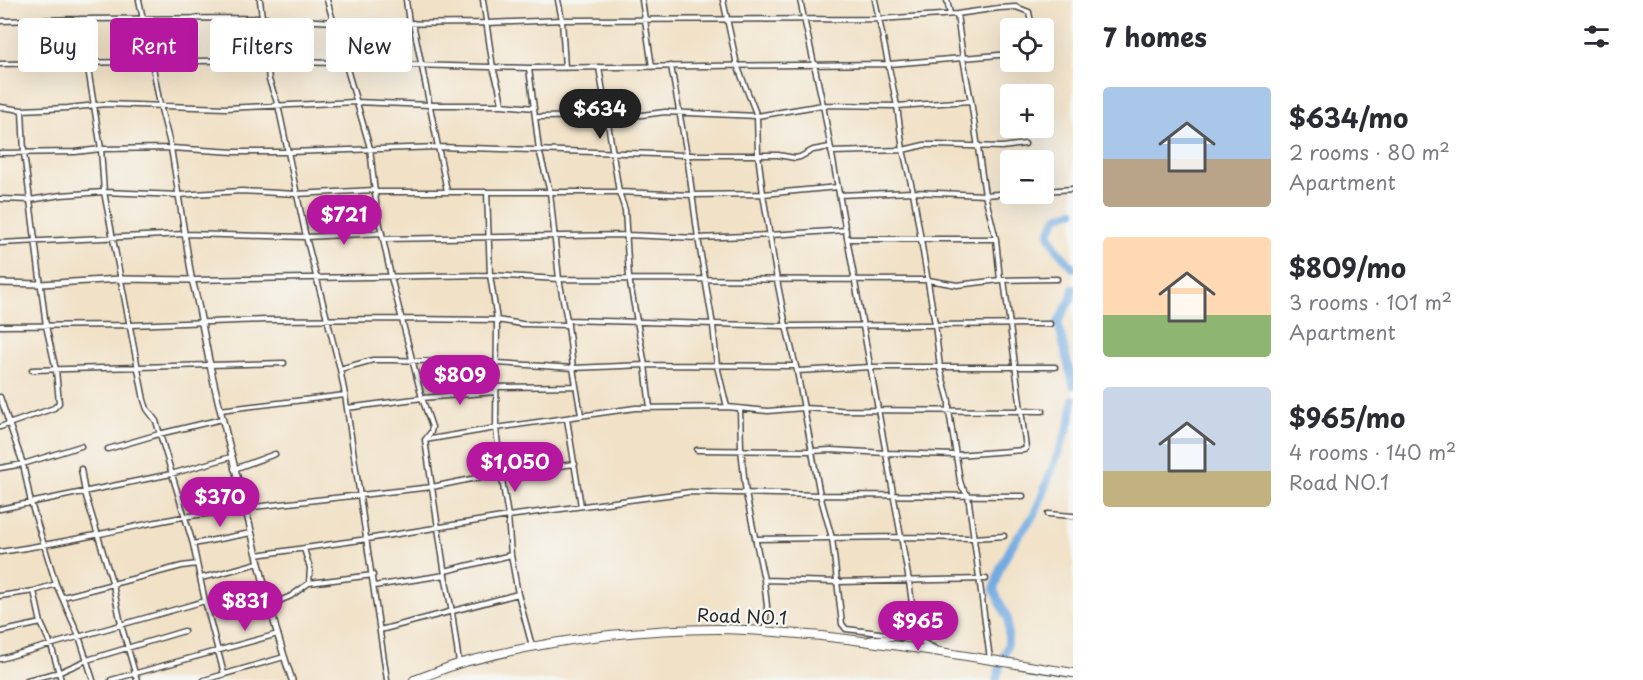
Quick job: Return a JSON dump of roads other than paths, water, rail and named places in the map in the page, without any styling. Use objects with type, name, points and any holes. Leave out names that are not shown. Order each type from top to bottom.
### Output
[{"type":"highway","name":"Road NO.1","points":[[414,680],[459,664],[532,646],[599,635],[656,630],[718,629],[765,630],[865,641],[1073,673]]},
{"type":"street","points":[[139,0],[143,18]]},
{"type":"street","points":[[260,0],[262,18]]},
{"type":"street","points":[[327,0],[332,18]]},
{"type":"street","points":[[406,0],[410,18]]},
{"type":"street","points":[[483,0],[493,68],[502,105]]},
{"type":"street","points":[[558,0],[562,20],[565,68]]},
{"type":"street","points":[[642,0],[652,67]]},
{"type":"street","points":[[723,0],[737,65],[757,116],[758,154],[777,280],[820,495],[832,538],[842,624],[843,627],[906,636]]},
{"type":"street","points":[[800,0],[823,105],[909,581],[913,622],[910,631],[901,638],[876,638],[865,641]]},
{"type":"street","points":[[875,0],[913,192],[940,368],[949,401],[960,481],[968,495],[990,659]]},
{"type":"street","points":[[947,0],[950,15]]},
{"type":"street","points":[[412,23],[879,19],[950,15],[1016,7],[1029,12],[1030,18]]},
{"type":"street","points":[[697,450],[831,450],[956,455],[1026,448],[1010,324],[996,239],[985,195],[957,14]]},
{"type":"street","points":[[0,21],[18,21]]},
{"type":"street","points":[[412,27],[422,65],[447,191]]},
{"type":"street","points":[[412,65],[493,68],[599,68],[813,63],[889,64],[1000,55]]},
{"type":"street","points":[[0,64],[18,64]]},
{"type":"street","points":[[671,66],[687,155],[713,325],[717,366],[727,407]]},
{"type":"street","points":[[529,68],[539,150],[550,192],[553,236],[581,415]]},
{"type":"street","points":[[599,68],[619,192],[625,210],[629,278],[645,365],[650,408]]},
{"type":"street","points":[[88,72],[101,149],[104,192],[137,368],[147,409],[156,421],[193,544],[224,674]]},
{"type":"street","points":[[154,72],[171,148],[192,280],[209,364],[265,592],[292,680]]},
{"type":"street","points":[[268,72],[289,152],[306,237],[340,369],[373,574],[387,680]]},
{"type":"street","points":[[348,72],[370,148],[375,191],[391,277],[422,398],[432,427],[425,440],[459,664]]},
{"type":"street","points":[[535,117],[634,116],[665,112],[757,116],[823,105],[897,106],[971,101]]},
{"type":"street","points":[[0,107],[22,110],[68,108],[93,104],[226,108],[356,102],[502,105],[534,108]]},
{"type":"street","points":[[0,427],[54,408],[59,403],[56,370],[46,326],[24,153],[22,110]]},
{"type":"street","points":[[0,153],[171,148],[234,152],[289,152],[439,147],[687,155],[758,154],[795,158],[813,150],[903,150],[936,145],[1002,147],[1025,144]]},
{"type":"street","points":[[0,199],[30,200],[104,192],[179,195],[241,191],[296,194],[447,191],[763,194],[838,187]]},
{"type":"street","points":[[1054,190],[1073,189]]},
{"type":"street","points":[[487,192],[490,275],[497,320],[496,428],[511,555],[518,594],[532,646]]},
{"type":"street","points":[[839,195],[913,192],[1000,194]]},
{"type":"street","points":[[384,239],[627,235],[698,238],[846,230]]},
{"type":"street","points":[[0,243],[184,234],[306,237],[382,233]]},
{"type":"street","points":[[848,239],[996,239]]},
{"type":"street","points":[[0,283],[41,284],[120,279],[317,279],[490,275],[559,279],[928,280],[957,285],[1002,280],[1057,279]]},
{"type":"street","points":[[0,326],[130,325],[266,320],[497,320],[522,324],[638,322],[786,326],[1050,324]]},
{"type":"street","points":[[340,369],[373,360],[497,363],[573,368],[645,365],[796,369],[1055,367]]},
{"type":"street","points":[[32,370],[284,363]]},
{"type":"street","points":[[347,408],[496,389],[576,386]]},
{"type":"street","points":[[220,410],[345,395]]},
{"type":"street","points":[[0,398],[23,464],[31,503],[56,584],[79,636],[93,680]]},
{"type":"street","points":[[425,440],[635,408],[727,407],[768,411],[803,408],[1043,411]]},
{"type":"street","points":[[740,408],[741,449],[746,494],[764,580],[767,606],[765,630]]},
{"type":"street","points":[[108,449],[222,419]]},
{"type":"street","points":[[567,419],[581,506]]},
{"type":"street","points":[[0,468],[23,464],[81,446]]},
{"type":"street","points":[[234,469],[275,454]]},
{"type":"street","points":[[0,509],[171,474],[231,457]]},
{"type":"street","points":[[0,552],[45,546],[184,516],[432,487],[501,473],[575,464]]},
{"type":"street","points":[[81,469],[85,493],[113,585],[137,680]]},
{"type":"street","points":[[257,555],[508,516],[690,492],[1023,496]]},
{"type":"street","points":[[1048,514],[1073,516]]},
{"type":"street","points":[[193,544],[251,533]]},
{"type":"street","points":[[756,539],[1005,536]]},
{"type":"street","points":[[304,549],[310,568],[309,583]]},
{"type":"street","points":[[374,586],[445,573],[511,555]]},
{"type":"street","points":[[200,578],[258,563]]},
{"type":"street","points":[[63,597],[197,564]]},
{"type":"street","points":[[269,605],[291,596],[309,583],[373,574]]},
{"type":"street","points":[[764,580],[837,582],[986,579]]},
{"type":"street","points":[[0,596],[34,591],[56,584]]},
{"type":"street","points":[[34,591],[61,680]]},
{"type":"street","points":[[207,608],[265,592]]},
{"type":"street","points":[[380,630],[518,594]]},
{"type":"street","points":[[0,659],[205,601]]},
{"type":"street","points":[[0,632],[42,623]]},
{"type":"street","points":[[27,680],[60,672],[87,660],[184,631]]},
{"type":"street","points":[[910,631],[918,640],[944,652]]},
{"type":"street","points":[[111,680],[278,634]]},
{"type":"street","points":[[204,680],[284,657]]},
{"type":"waterway","points":[[1073,211],[1057,217],[1049,233],[1056,248],[1073,268]]},
{"type":"waterway","points":[[1073,289],[1071,299],[1058,322],[1073,385]]},
{"type":"waterway","points":[[996,680],[1008,644],[1008,619],[994,590],[1000,568],[1014,542],[1035,514],[1070,422],[1073,399]]}]
